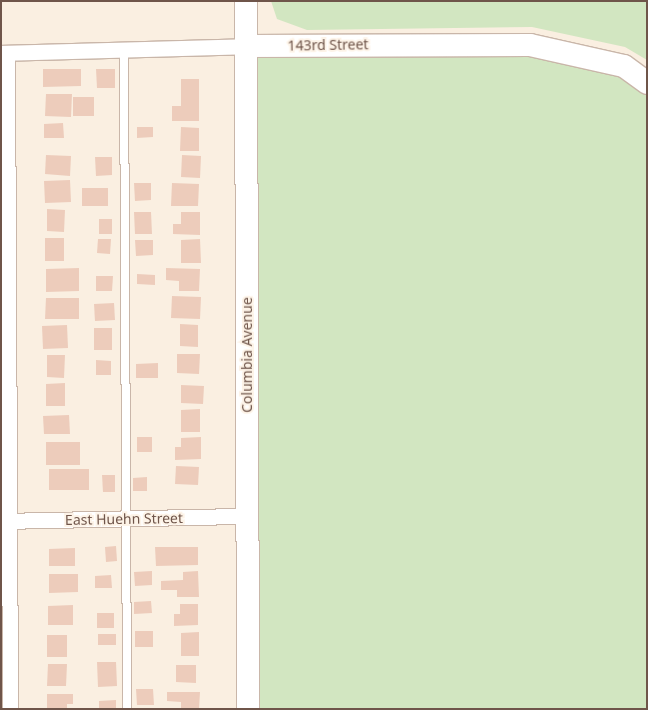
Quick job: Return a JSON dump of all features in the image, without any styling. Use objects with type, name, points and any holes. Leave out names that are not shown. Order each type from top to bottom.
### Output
[{"type":"street","name":"Columbia Avenue","points":[[246,1],[248,709]]},
{"type":"street","name":"143rd Street","points":[[4,53],[124,51],[246,46],[530,45],[624,66],[647,83]]},
{"type":"street","points":[[4,53],[5,521],[10,709]]},
{"type":"street","name":"East Huehn Street","points":[[5,521],[248,516]]},
{"type":"lane","points":[[124,51],[127,709]]},
{"type":"green space","points":[[271,1],[647,1],[647,60],[625,47],[532,27],[307,30],[277,19]]},
{"type":"green space","points":[[530,45],[647,83],[647,709],[248,709],[247,46]]},
{"type":"building","points":[[43,69],[81,69],[81,86],[43,87]]},
{"type":"building","points":[[96,69],[115,69],[115,88],[97,88]]},
{"type":"building","points":[[181,79],[199,79],[199,121],[172,121],[172,106],[181,106]]},
{"type":"building","points":[[46,94],[72,94],[71,117],[45,116]]},
{"type":"building","points":[[73,97],[94,97],[94,116],[73,116]]},
{"type":"building","points":[[63,123],[64,138],[44,138],[44,124]]},
{"type":"building","points":[[137,127],[153,127],[153,137],[137,138]]},
{"type":"building","points":[[181,127],[199,128],[199,151],[180,151]]},
{"type":"building","points":[[46,155],[71,156],[70,176],[45,174]]},
{"type":"building","points":[[182,155],[201,156],[200,178],[181,177]]},
{"type":"building","points":[[95,157],[112,157],[112,175],[96,176]]},
{"type":"building","points":[[70,180],[71,202],[45,203],[44,181]]},
{"type":"building","points":[[134,183],[151,183],[151,200],[135,201]]},
{"type":"building","points":[[172,183],[199,184],[198,206],[171,206]]},
{"type":"building","points":[[82,188],[108,188],[108,206],[82,206]]},
{"type":"building","points":[[47,209],[65,210],[64,232],[47,231]]},
{"type":"building","points":[[134,212],[151,212],[152,234],[135,234]]},
{"type":"building","points":[[181,212],[200,212],[200,235],[173,234],[173,224],[181,224]]},
{"type":"building","points":[[99,219],[112,219],[112,234],[99,234]]},
{"type":"building","points":[[45,238],[64,238],[64,261],[45,261]]},
{"type":"building","points":[[98,239],[111,239],[110,254],[97,253]]},
{"type":"building","points":[[200,239],[201,263],[181,263],[181,240]]},
{"type":"building","points":[[135,240],[153,240],[153,255],[136,256]]},
{"type":"building","points":[[79,268],[79,291],[46,292],[46,269]]},
{"type":"building","points":[[166,268],[200,269],[199,291],[179,291],[179,281],[166,280]]},
{"type":"building","points":[[137,274],[155,275],[155,285],[137,284]]},
{"type":"building","points":[[96,276],[113,276],[112,291],[96,291]]},
{"type":"building","points":[[172,296],[201,297],[200,319],[171,318]]},
{"type":"building","points":[[46,298],[79,298],[79,319],[45,319]]},
{"type":"building","points":[[114,303],[115,320],[95,321],[94,304]]},
{"type":"building","points":[[180,324],[198,325],[198,347],[180,346]]},
{"type":"building","points":[[67,325],[68,348],[43,349],[42,326]]},
{"type":"building","points":[[94,328],[112,328],[112,350],[94,350]]},
{"type":"building","points":[[177,354],[200,354],[199,374],[177,373]]},
{"type":"building","points":[[47,355],[65,355],[64,378],[47,377]]},
{"type":"building","points":[[96,360],[111,361],[111,375],[96,375]]},
{"type":"building","points":[[158,363],[158,378],[136,378],[136,364]]},
{"type":"building","points":[[65,383],[65,406],[46,406],[46,384]]},
{"type":"building","points":[[181,385],[204,386],[203,404],[181,403]]},
{"type":"building","points":[[200,409],[200,432],[181,432],[181,410]]},
{"type":"building","points":[[69,415],[70,434],[44,434],[43,416]]},
{"type":"building","points":[[137,437],[152,437],[152,452],[137,452]]},
{"type":"building","points":[[201,437],[201,459],[175,460],[175,447],[181,447],[181,438]]},
{"type":"building","points":[[46,442],[80,442],[80,465],[46,465]]},
{"type":"building","points":[[176,466],[199,467],[198,485],[175,484]]},
{"type":"building","points":[[49,469],[89,469],[89,490],[49,490]]},
{"type":"building","points":[[102,475],[115,475],[115,492],[103,492]]},
{"type":"building","points":[[147,477],[147,491],[133,491],[133,478]]},
{"type":"building","points":[[116,546],[117,561],[106,562],[105,547]]},
{"type":"building","points":[[155,547],[198,547],[198,565],[156,566]]},
{"type":"building","points":[[75,548],[75,566],[49,566],[49,549]]},
{"type":"building","points":[[152,571],[152,585],[135,586],[134,572]]},
{"type":"building","points":[[198,571],[199,597],[177,597],[177,590],[161,590],[161,581],[183,580],[183,572]]},
{"type":"building","points":[[49,574],[78,574],[78,592],[49,593]]},
{"type":"building","points":[[111,575],[112,588],[95,588],[95,576]]},
{"type":"building","points":[[151,601],[152,613],[134,614],[134,602]]},
{"type":"building","points":[[180,604],[198,604],[198,625],[174,626],[174,614],[180,614]]},
{"type":"building","points":[[73,605],[73,625],[48,625],[48,606]]},
{"type":"building","points":[[97,613],[114,613],[114,628],[97,628]]},
{"type":"building","points":[[135,631],[153,631],[153,647],[135,647]]},
{"type":"building","points":[[199,632],[199,656],[181,656],[181,633]]},
{"type":"building","points":[[98,634],[116,634],[116,645],[98,645]]},
{"type":"building","points":[[47,635],[67,635],[67,657],[47,657]]},
{"type":"building","points":[[97,662],[116,662],[117,686],[98,687]]},
{"type":"building","points":[[48,664],[67,664],[66,686],[47,686]]},
{"type":"building","points":[[176,665],[196,665],[196,683],[176,682]]},
{"type":"building","points":[[136,689],[153,689],[154,705],[137,705]]},
{"type":"building","points":[[167,692],[200,692],[199,709],[181,709],[181,702],[167,701]]},
{"type":"building","points":[[47,694],[73,694],[73,704],[67,704],[67,709],[47,709]]},
{"type":"building","points":[[116,700],[116,709],[99,709],[99,701]]}]
